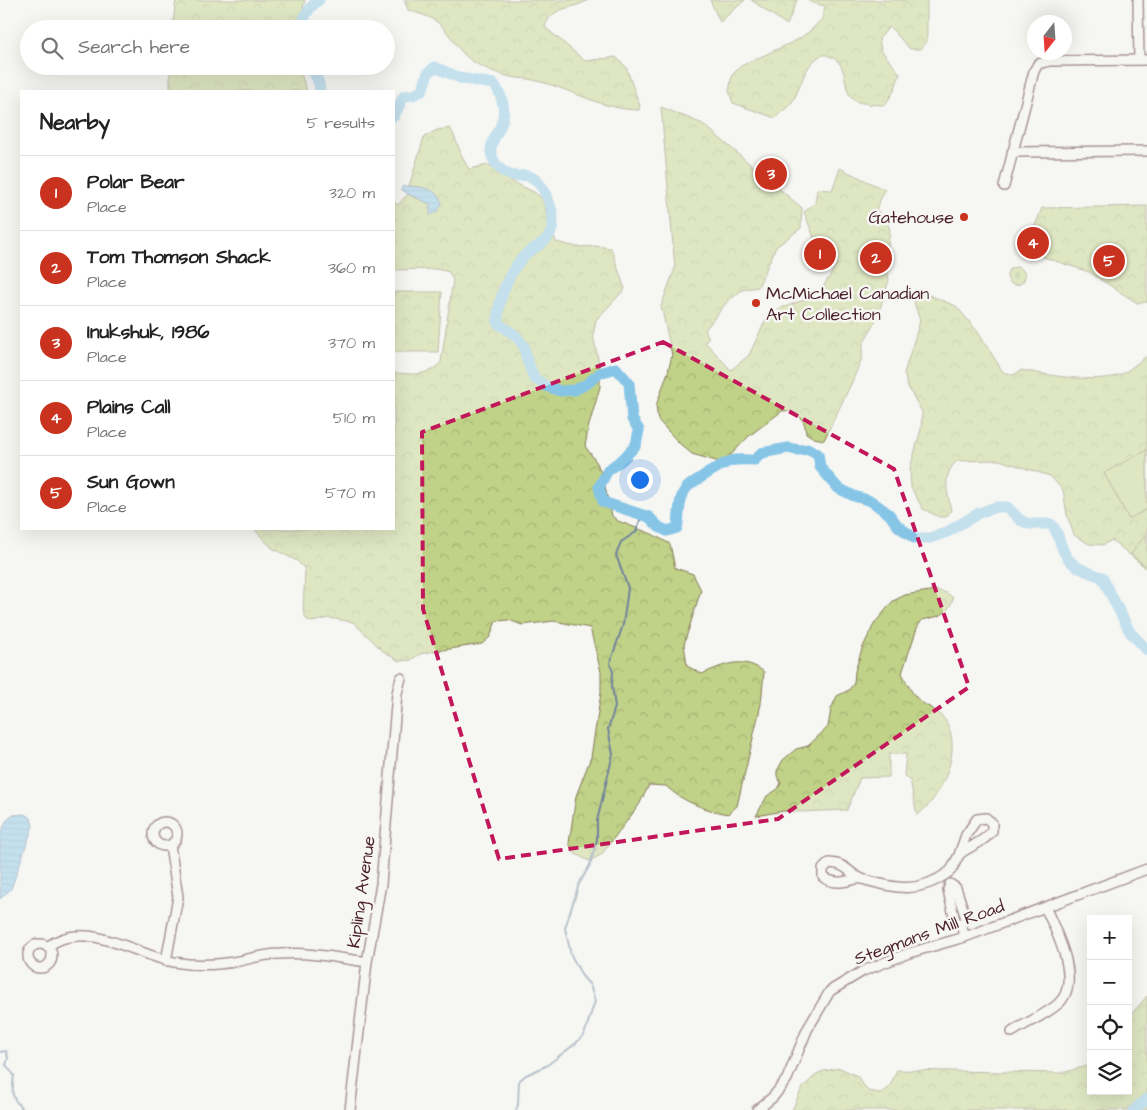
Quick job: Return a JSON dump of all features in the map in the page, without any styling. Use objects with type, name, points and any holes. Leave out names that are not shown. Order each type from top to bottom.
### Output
[{"type":"street","points":[[1004,186],[1034,71],[1038,64],[1043,61],[1143,60],[1138,0]]},
{"type":"street","points":[[1012,152],[1147,151]]},
{"type":"street","name":"Kipling Avenue","points":[[350,1110],[368,962],[381,884],[397,693],[401,678]]},
{"type":"street","points":[[166,961],[178,897],[170,845]]},
{"type":"street","points":[[860,878],[909,889],[919,887],[931,883],[955,865],[959,854]]},
{"type":"street","name":"Stegmans Mill Road","points":[[757,1110],[772,1097],[787,1079],[806,1030],[830,991],[862,971],[909,953],[965,937],[1147,869]]},
{"type":"street","points":[[944,874],[950,884],[956,888],[966,918],[962,925],[965,937]]},
{"type":"street","points":[[1012,1032],[1048,1012],[1066,995],[1069,976],[1061,944],[1045,907]]},
{"type":"street","points":[[47,947],[69,936],[96,937],[166,961],[194,964],[224,964],[267,955],[288,953],[368,962]]},
{"type":"highlighted area","points":[[663,342],[894,469],[969,687],[778,819],[499,859],[423,609],[422,432]]},
{"type":"green space","points":[[176,0],[305,0],[300,20],[173,20]]},
{"type":"green space","points":[[404,0],[588,0],[552,15],[545,27],[585,61],[616,57],[626,67],[640,106],[639,110],[612,107],[531,79],[511,77],[486,68],[467,57],[437,22],[427,16],[408,10]]},
{"type":"green space","points":[[710,0],[745,0],[720,22]]},
{"type":"green space","points":[[751,0],[797,0],[787,25]]},
{"type":"green space","points":[[807,0],[927,0],[927,42],[921,49],[910,49],[889,27],[879,39],[881,50],[900,74],[894,91],[885,105],[854,100],[850,96],[841,65],[837,60],[824,55],[814,60],[810,65],[792,102],[775,118],[733,103],[729,91],[732,75],[741,66],[799,39],[822,19],[825,6]]},
{"type":"green space","points":[[170,75],[301,75],[307,90],[170,90]]},
{"type":"green space","points":[[661,107],[703,124],[802,208],[801,228],[776,247],[758,287],[742,290],[727,302],[705,330],[709,338],[705,342],[731,370],[749,355],[766,319],[781,308],[818,295],[837,264],[825,257],[816,243],[804,212],[815,203],[817,189],[832,190],[840,168],[885,190],[876,209],[887,221],[890,230],[886,260],[889,280],[877,318],[863,344],[862,358],[824,440],[814,438],[806,433],[802,419],[796,413],[782,411],[749,436],[723,463],[692,454],[658,420],[656,406],[672,355],[661,306],[675,268]]},
{"type":"green space","points":[[450,128],[469,169],[488,165],[499,168],[511,181],[542,198],[556,242],[577,247],[596,246],[611,248],[625,289],[596,320],[593,335],[600,368],[600,387],[585,446],[597,463],[603,478],[612,516],[618,521],[652,534],[670,544],[675,568],[693,574],[701,590],[684,644],[687,666],[702,674],[725,665],[741,663],[756,667],[764,672],[761,704],[737,806],[728,814],[719,812],[687,801],[666,786],[649,785],[639,805],[601,855],[589,861],[574,853],[569,843],[576,796],[591,757],[601,693],[601,672],[590,628],[554,621],[522,625],[509,620],[496,621],[490,637],[482,644],[420,654],[411,660],[399,661],[383,651],[353,622],[329,618],[312,622],[306,619],[303,610],[305,569],[297,561],[272,548],[255,530],[395,530],[395,373],[419,374],[431,370],[441,362],[453,280],[449,272],[436,269],[395,270],[395,203],[398,205],[408,194],[430,204],[437,211],[420,187],[409,186],[424,137],[437,130]]},
{"type":"green space","points":[[1147,206],[1147,302],[1137,303],[1089,272],[1025,251],[1042,208]]},
{"type":"green space","points":[[1016,267],[1022,270],[1025,276],[1022,282],[1016,285],[1010,282],[1007,276],[1010,270]]},
{"type":"green space","points":[[395,292],[442,292],[438,352],[395,352]]},
{"type":"green space","points":[[915,294],[929,295],[956,306],[978,332],[1003,372],[1013,375],[1022,370],[1072,378],[1112,377],[1122,374],[1147,356],[1147,569],[1112,540],[1103,545],[1089,544],[1074,535],[1067,515],[1063,490],[1050,476],[999,460],[957,461],[947,478],[947,491],[951,511],[946,517],[939,517],[923,509],[911,488],[910,469],[921,429],[922,412],[907,385],[904,373],[920,321],[913,299]]},
{"type":"green space","points":[[1147,450],[1147,509],[1129,519],[1104,473]]},
{"type":"green space","points":[[1147,533],[1147,567],[1131,554]]},
{"type":"green space","points":[[935,590],[947,593],[953,598],[951,604],[942,614],[922,620],[917,628],[902,673],[915,696],[940,714],[950,731],[952,744],[948,772],[935,797],[917,815],[910,780],[904,776],[906,754],[889,754],[889,777],[860,778],[847,810],[783,811],[756,816],[767,796],[778,789],[781,783],[777,776],[777,771],[783,760],[796,749],[808,746],[828,727],[831,709],[837,696],[849,690],[854,683],[855,671],[862,649],[874,624],[893,601],[905,595]]},
{"type":"green space","points":[[1147,996],[1147,1110],[792,1110],[802,1088],[818,1073],[840,1068],[857,1076],[868,1091],[880,1093],[889,1088],[897,1070],[1061,1073],[1087,1066],[1087,1095],[1132,1095],[1132,1013]]},
{"type":"water","points":[[403,186],[421,187],[432,191],[440,198],[442,204],[437,212],[430,215],[430,204],[408,194],[401,189]]},
{"type":"water","points":[[24,814],[31,818],[33,826],[11,889],[0,899],[0,835],[6,821],[13,815]]},
{"type":"waterway","points":[[304,20],[312,6],[319,0]]},
{"type":"waterway","points":[[395,114],[404,96],[422,91],[428,73],[435,67],[460,78],[494,84],[497,89],[502,99],[504,110],[502,122],[492,145],[492,157],[497,165],[507,174],[533,178],[543,189],[553,218],[552,230],[549,235],[543,242],[526,254],[509,277],[502,295],[498,323],[516,336],[524,346],[534,378],[546,386],[560,391],[575,390],[588,383],[600,373],[616,368],[629,383],[632,419],[639,430],[636,445],[623,459],[608,470],[599,487],[603,502],[649,517],[659,527],[667,531],[677,528],[680,503],[685,490],[692,483],[714,469],[731,461],[755,460],[761,453],[788,448],[809,449],[818,454],[820,467],[838,488],[854,496],[871,501],[889,514],[898,526],[914,538],[930,538],[947,532],[979,513],[996,507],[1007,507],[1020,520],[1029,524],[1051,524],[1056,531],[1067,558],[1076,566],[1102,577],[1130,632],[1147,650]]},
{"type":"waterway","points":[[314,75],[319,83],[320,90]]},
{"type":"waterway","points":[[516,1110],[519,1081],[526,1075],[546,1066],[584,1035],[595,1001],[590,985],[582,976],[571,955],[565,928],[579,884],[590,865],[597,840],[597,821],[613,754],[608,729],[615,707],[612,686],[613,672],[610,663],[623,625],[628,588],[616,555],[621,542],[636,532],[642,515]]},
{"type":"waterway","points":[[0,1052],[6,1051],[8,1058],[6,1065],[14,1075],[14,1098],[24,1110]]},
{"type":"waterway","points":[[1134,1110],[1147,1099]]},
{"type":"place","name":"Inukshuk, 1986","points":[[771,174]]},
{"type":"place","name":"Gatehouse","points":[[964,217]]},
{"type":"place","name":"Plains Call","points":[[1033,243]]},
{"type":"place","name":"Polar Bear","points":[[820,254]]},
{"type":"place","name":"Tom Thomson Shack","points":[[876,258]]},
{"type":"place","name":"Sun Gown","points":[[1109,261]]},
{"type":"place","name":"McMichael Canadian Art Collection","points":[[756,303]]}]
